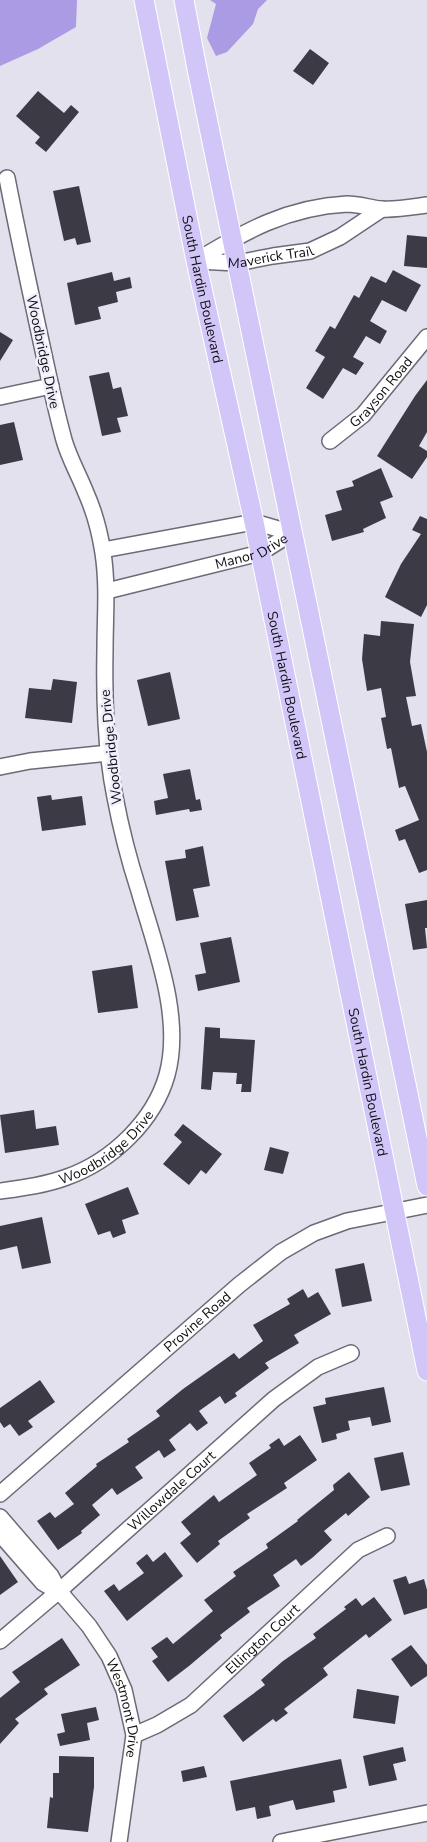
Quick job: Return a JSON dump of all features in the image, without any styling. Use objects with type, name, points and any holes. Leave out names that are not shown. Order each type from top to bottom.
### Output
[{"type":"main road","name":"South Hardin Boulevard","points":[[144,0],[196,261],[254,522],[427,1371]]},
{"type":"main road","points":[[184,0],[427,1186]]},
{"type":"street","name":"Woodbridge Drive","points":[[0,1191],[66,1178],[90,1167],[108,1155],[127,1138],[157,1100],[166,1077],[171,1051],[170,1013],[157,954],[129,859],[114,794],[104,686],[107,591],[103,550],[88,497],[65,445],[50,386],[7,178]]},
{"type":"street","name":"Maverick Trail","points":[[196,261],[232,239],[278,218],[307,209],[350,204],[382,209],[427,205]]},
{"type":"street","name":"Maverick Trail","points":[[196,261],[237,263],[310,251],[340,237],[382,209]]},
{"type":"street","name":"Grayson Road","points":[[330,441],[363,415],[427,337]]},
{"type":"street","points":[[0,397],[50,386]]},
{"type":"street","name":"Manor Drive","points":[[103,550],[254,522],[292,533]]},
{"type":"street","name":"Manor Drive","points":[[107,591],[260,553],[292,533]]},
{"type":"street","points":[[0,767],[30,761],[109,753]]},
{"type":"street","name":"Provine Road","points":[[0,1494],[239,1285],[281,1252],[314,1233],[347,1221],[427,1205]]},
{"type":"street","name":"Willowdale Court","points":[[0,1642],[274,1399],[318,1367],[351,1354]]},
{"type":"street","name":"Westmont Drive","points":[[0,1517],[89,1626],[108,1656],[124,1690],[134,1735],[119,1842]]},
{"type":"street","name":"Westmont Drive","points":[[0,1534],[43,1583],[59,1591]]},
{"type":"street","name":"Ellington Court","points":[[134,1735],[163,1722],[191,1705],[358,1550],[387,1536]]},
{"type":"street","points":[[281,1842],[427,1813]]},
{"type":"shaded area","points":[[0,0],[77,0],[76,27],[38,49],[0,66]]},
{"type":"shaded area","points":[[210,0],[267,0],[258,9],[253,24],[227,52],[216,56],[207,38],[216,4]]},
{"type":"building","points":[[310,49],[329,63],[313,85],[293,71]]},
{"type":"building","points":[[38,91],[64,113],[71,105],[79,112],[46,152],[35,143],[40,137],[16,116]]},
{"type":"building","points":[[79,186],[91,242],[77,245],[75,238],[64,241],[53,191]]},
{"type":"building","points":[[407,235],[427,237],[427,268],[404,266]]},
{"type":"building","points":[[393,270],[421,285],[406,312],[382,300],[370,321],[387,331],[380,344],[366,336],[353,357],[364,363],[356,375],[343,368],[323,399],[306,388],[325,357],[315,351],[330,326],[335,329],[354,295],[359,298],[371,276],[386,283]]},
{"type":"building","points":[[112,272],[114,281],[130,277],[132,288],[116,292],[118,302],[98,307],[101,319],[75,325],[67,283]]},
{"type":"building","points":[[0,332],[13,340],[0,361]]},
{"type":"building","points":[[109,372],[113,389],[121,387],[128,416],[117,418],[121,432],[102,436],[89,376]]},
{"type":"building","points":[[427,380],[427,432],[419,446],[427,451],[427,457],[412,479],[377,456]]},
{"type":"building","points":[[14,422],[23,460],[0,465],[0,425]]},
{"type":"building","points":[[381,468],[393,497],[380,502],[386,518],[363,529],[364,532],[332,541],[325,515],[342,510],[336,491],[354,486],[352,481]]},
{"type":"building","points":[[420,516],[427,519],[427,605],[421,617],[385,597],[401,564],[421,534],[412,530]]},
{"type":"building","points":[[381,621],[414,624],[410,662],[416,696],[406,697],[412,726],[421,724],[427,752],[427,870],[419,873],[405,839],[399,841],[395,830],[419,820],[405,786],[399,788],[391,748],[387,749],[381,718],[386,717],[381,688],[367,691],[362,659],[364,634],[380,636]]},
{"type":"building","points":[[170,672],[180,719],[148,726],[137,680]]},
{"type":"building","points":[[53,679],[77,682],[72,723],[25,718],[29,688],[51,690]]},
{"type":"building","points":[[190,769],[196,800],[200,799],[202,810],[190,812],[189,809],[156,815],[154,801],[168,798],[163,774]]},
{"type":"building","points":[[51,795],[52,800],[82,796],[86,825],[42,831],[37,797]]},
{"type":"building","points":[[203,846],[210,886],[193,889],[199,917],[176,921],[165,861],[186,858],[185,850]]},
{"type":"building","points":[[427,900],[427,928],[425,928],[427,948],[413,950],[405,904]]},
{"type":"building","points":[[231,937],[240,982],[198,991],[195,975],[206,973],[200,943]]},
{"type":"building","points":[[132,965],[138,1008],[98,1013],[92,971]]},
{"type":"building","points":[[205,1027],[220,1028],[220,1038],[255,1040],[251,1092],[241,1092],[242,1084],[236,1084],[237,1073],[213,1072],[211,1090],[201,1089]]},
{"type":"building","points":[[34,1110],[36,1129],[56,1126],[59,1145],[5,1153],[0,1115]]},
{"type":"building","points":[[183,1124],[222,1154],[206,1174],[201,1170],[189,1185],[163,1164],[182,1142],[174,1135]]},
{"type":"building","points":[[270,1147],[289,1152],[283,1174],[264,1170]]},
{"type":"building","points":[[128,1187],[139,1214],[122,1220],[126,1233],[113,1238],[110,1231],[98,1235],[85,1204]]},
{"type":"building","points":[[42,1217],[51,1263],[22,1269],[17,1246],[0,1250],[0,1226]]},
{"type":"building","points":[[364,1263],[372,1301],[342,1307],[335,1269]]},
{"type":"building","points":[[303,1289],[308,1298],[318,1292],[331,1314],[294,1335],[299,1343],[265,1363],[269,1368],[235,1393],[237,1396],[225,1404],[220,1396],[199,1411],[208,1423],[197,1431],[190,1423],[169,1440],[176,1450],[164,1458],[159,1450],[135,1467],[143,1478],[117,1495],[112,1488],[92,1505],[100,1515],[81,1531],[82,1533],[58,1550],[37,1521],[50,1512],[55,1518],[74,1504],[65,1493],[97,1466],[96,1464],[129,1442],[127,1439],[160,1416],[156,1411],[183,1389],[234,1353],[239,1359],[263,1341],[253,1325],[290,1304],[287,1299]]},
{"type":"building","points":[[40,1380],[55,1402],[28,1421],[33,1427],[19,1436],[10,1424],[4,1428],[0,1422],[0,1408]]},
{"type":"building","points":[[384,1387],[391,1422],[372,1426],[370,1417],[348,1421],[350,1430],[336,1434],[337,1439],[322,1443],[313,1407],[326,1404],[325,1398]]},
{"type":"building","points":[[300,1435],[317,1460],[284,1483],[287,1488],[247,1514],[250,1518],[218,1541],[220,1544],[197,1563],[180,1543],[191,1534],[181,1522],[214,1495],[219,1502],[257,1475],[249,1463],[271,1448],[269,1445],[279,1438],[284,1446]]},
{"type":"building","points":[[403,1452],[410,1485],[381,1491],[374,1458]]},
{"type":"building","points":[[349,1472],[370,1497],[348,1516],[346,1513],[324,1531],[332,1540],[312,1558],[301,1566],[296,1559],[273,1575],[280,1586],[247,1608],[250,1612],[220,1635],[222,1638],[168,1682],[152,1661],[158,1657],[151,1648],[167,1637],[173,1644],[213,1611],[204,1600],[236,1576],[233,1572],[268,1548],[266,1544],[298,1521],[334,1490],[333,1485]]},
{"type":"building","points":[[165,1552],[183,1576],[127,1621],[104,1591],[114,1584],[119,1591],[144,1573],[136,1563],[147,1554],[153,1562]]},
{"type":"building","points":[[0,1556],[18,1582],[0,1595]]},
{"type":"building","points":[[406,1576],[409,1584],[424,1579],[427,1590],[427,1608],[404,1615],[393,1580]]},
{"type":"building","points":[[374,1597],[392,1620],[369,1638],[366,1634],[323,1668],[328,1675],[284,1709],[288,1713],[276,1722],[273,1719],[243,1742],[223,1716],[265,1685],[261,1680],[283,1661],[316,1638],[313,1634],[346,1609],[344,1607],[356,1598],[362,1606]]},
{"type":"building","points":[[62,1638],[80,1665],[44,1689],[48,1694],[15,1719],[19,1723],[0,1744],[0,1698],[20,1682],[12,1672]]},
{"type":"building","points":[[411,1645],[427,1665],[427,1676],[411,1687],[391,1659]]},
{"type":"building","points":[[357,1689],[399,1696],[395,1724],[353,1718]]},
{"type":"building","points":[[96,1707],[99,1720],[87,1723],[90,1740],[60,1746],[57,1734],[65,1732],[61,1714]]},
{"type":"building","points":[[403,1747],[406,1761],[393,1764],[397,1780],[369,1786],[363,1756]]},
{"type":"building","points":[[59,1756],[94,1757],[94,1787],[88,1832],[47,1828],[50,1797],[53,1798],[53,1773],[59,1773]]},
{"type":"building","points":[[341,1759],[347,1788],[333,1791],[335,1802],[296,1810],[293,1800],[269,1806],[271,1816],[257,1819],[255,1807],[236,1811],[230,1781]]},
{"type":"building","points":[[204,1766],[207,1777],[183,1782],[181,1771]]}]
